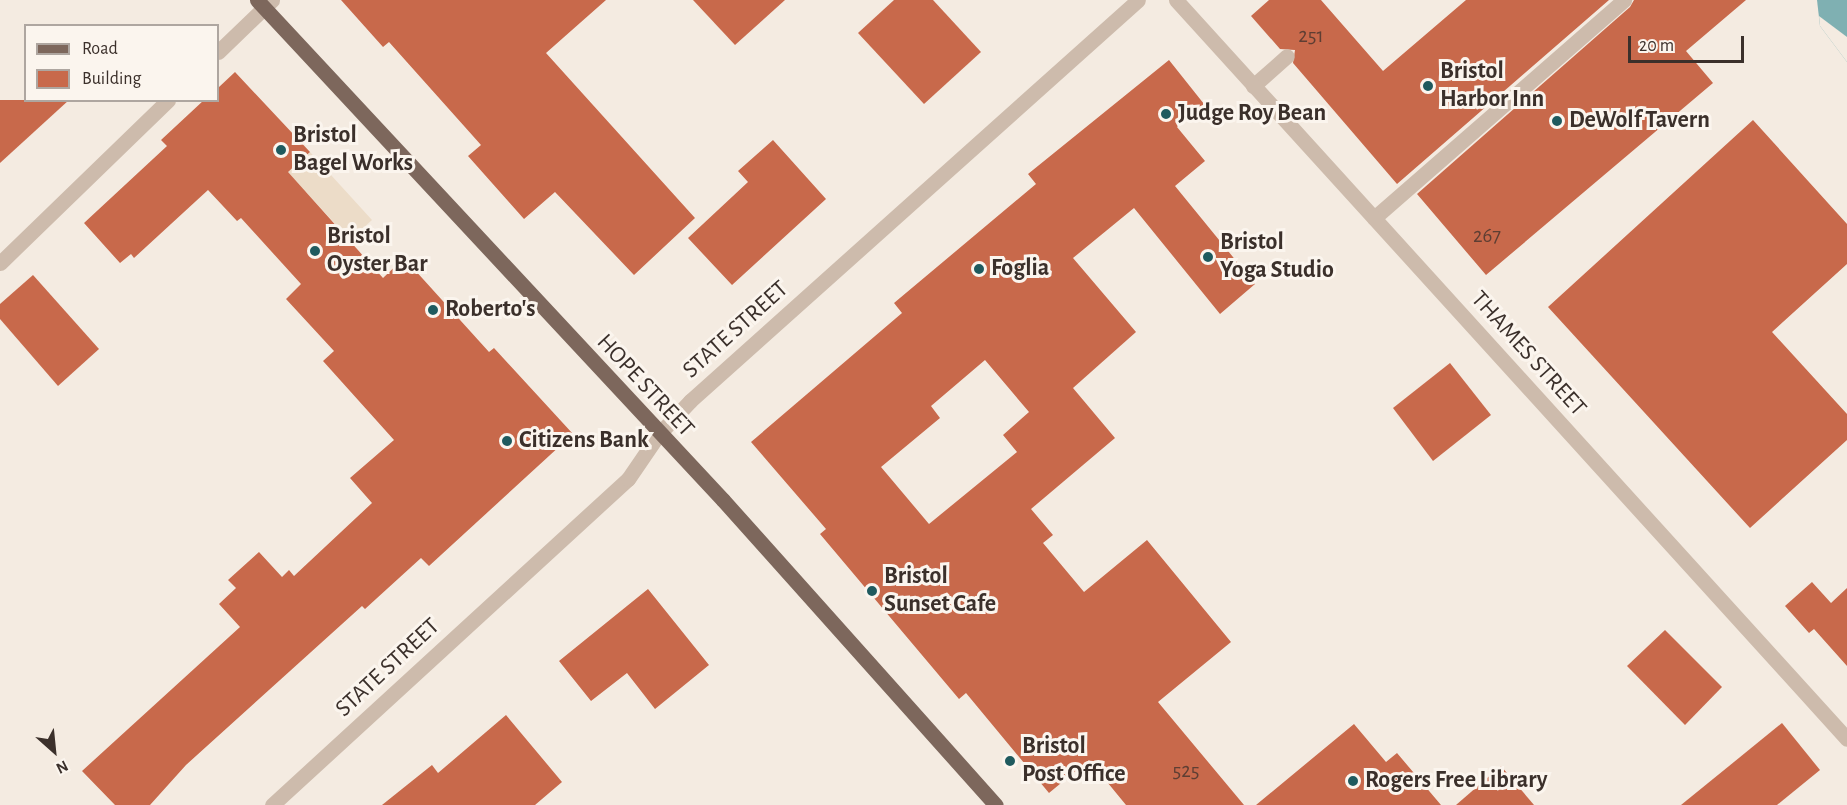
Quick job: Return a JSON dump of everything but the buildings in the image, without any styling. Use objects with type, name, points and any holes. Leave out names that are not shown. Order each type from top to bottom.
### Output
[{"type":"main road","name":"HOPE STREET","points":[[264,2],[658,435],[723,500],[996,805]]},
{"type":"street","name":"STATE STREET","points":[[272,805],[628,479],[658,435],[690,401],[1138,0]]},
{"type":"street","name":"THAMES STREET","points":[[1176,0],[1847,739]]},
{"type":"street","points":[[1374,218],[1624,0]]},
{"type":"street","points":[[219,51],[264,2]]},
{"type":"street","points":[[1252,86],[1287,56]]},
{"type":"street","points":[[0,263],[166,102]]},
{"type":"shaded area","points":[[310,152],[372,220],[350,240],[306,192],[281,214],[263,195]]},
{"type":"water","points":[[1817,0],[1847,0],[1847,62],[1820,26]]},
{"type":"pier","points":[[1819,16],[1847,37],[1847,62],[1820,26]]},
{"type":"place","name":"Bristol Harbor Inn","points":[[1428,86]]},
{"type":"place","name":"Judge Roy Bean","points":[[1166,114]]},
{"type":"place","name":"DeWolf Tavern","points":[[1557,121]]},
{"type":"place","name":"Bristol Bagel Works","points":[[281,150]]},
{"type":"place","name":"Bristol Oyster Bar","points":[[315,251]]},
{"type":"place","name":"Bristol Yoga Studio","points":[[1208,257]]},
{"type":"place","name":"Foglia","points":[[979,269]]},
{"type":"place","name":"Roberto's","points":[[433,310]]},
{"type":"place","name":"Citizens Bank","points":[[507,441]]},
{"type":"place","name":"Bristol Sunset Cafe","points":[[872,591]]},
{"type":"place","name":"Bristol Post Office","points":[[1010,761]]},
{"type":"place","name":"Rogers Free Library","points":[[1353,781]]}]
